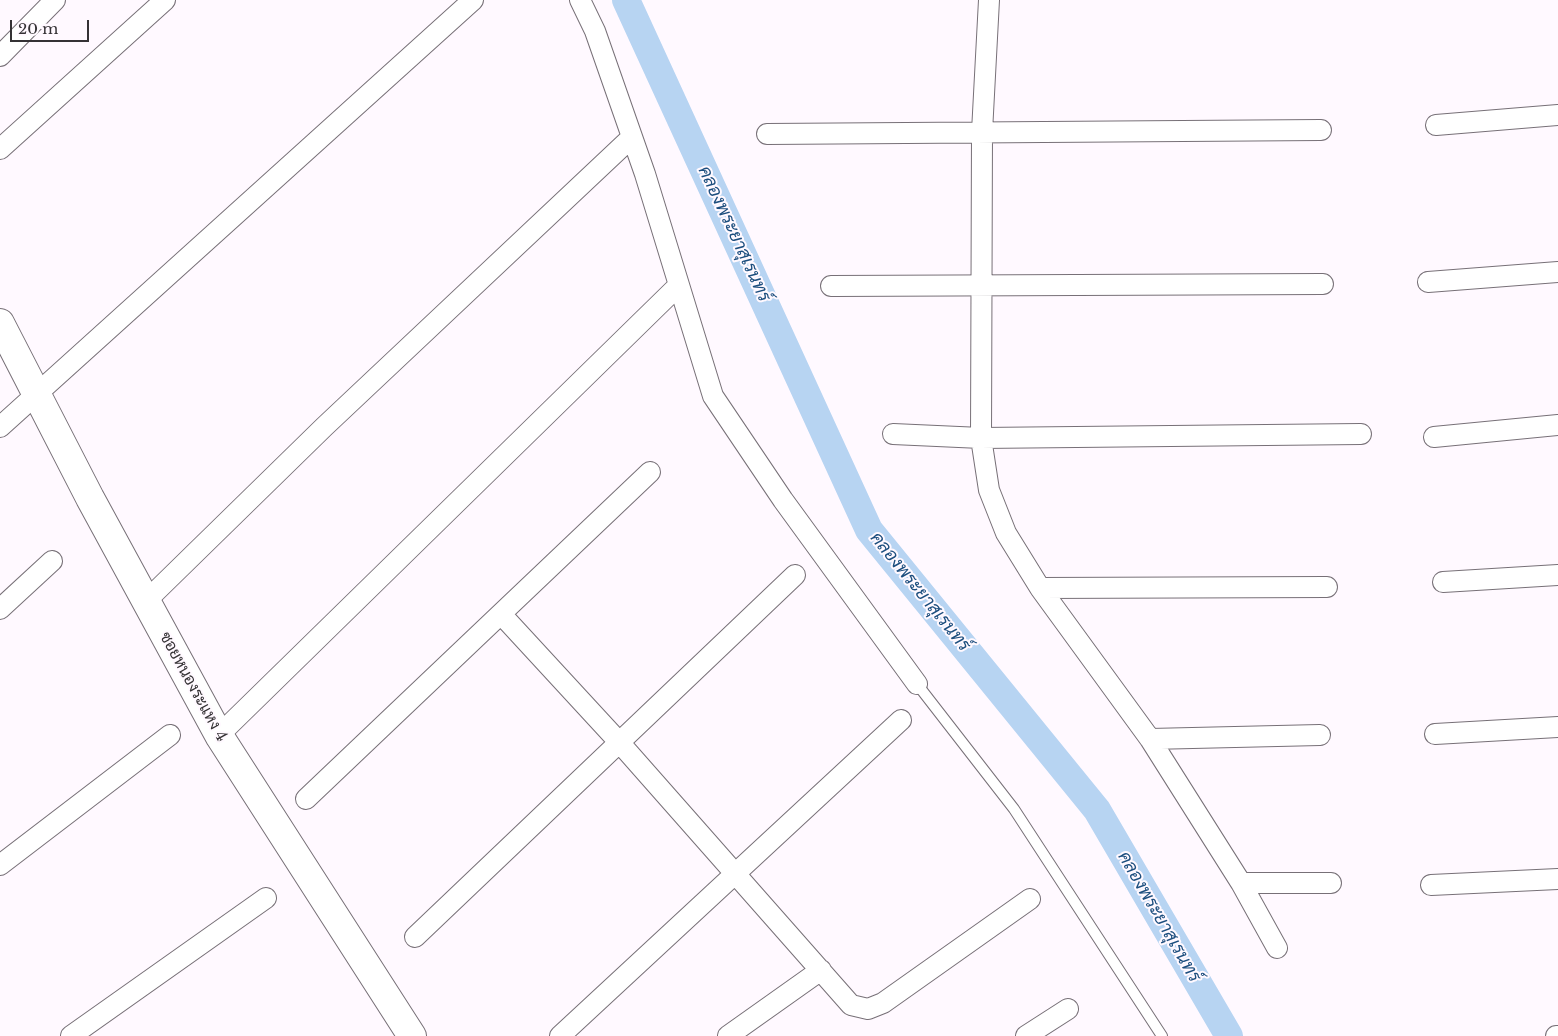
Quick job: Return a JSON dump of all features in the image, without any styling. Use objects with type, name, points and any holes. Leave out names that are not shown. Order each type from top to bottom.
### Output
[{"type":"street","points":[[0,56],[55,0]]},
{"type":"street","points":[[0,149],[164,0]]},
{"type":"street","points":[[0,427],[473,0]]},
{"type":"street","points":[[580,0],[596,31],[632,137],[713,396],[782,500],[917,684]]},
{"type":"street","points":[[989,0],[982,132],[982,438],[989,490],[1006,533],[1040,588],[1150,738],[1241,882],[1276,948]]},
{"type":"street","points":[[1436,126],[1558,115]]},
{"type":"street","points":[[767,134],[1321,130]]},
{"type":"street","points":[[146,601],[324,427],[632,137]]},
{"type":"street","points":[[1428,282],[1558,272]]},
{"type":"street","points":[[831,286],[1323,284]]},
{"type":"street","points":[[219,734],[679,285]]},
{"type":"street","name":"ซอยหนองระแหง 4","points":[[0,323],[146,601],[219,734],[412,1036]]},
{"type":"street","points":[[1434,437],[1558,425]]},
{"type":"street","points":[[893,434],[982,438],[1361,434]]},
{"type":"street","points":[[306,799],[650,472]]},
{"type":"street","points":[[0,609],[52,561]]},
{"type":"street","points":[[415,936],[795,574]]},
{"type":"street","points":[[1443,582],[1558,575]]},
{"type":"street","points":[[1040,588],[1326,587]]},
{"type":"street","points":[[501,614],[619,742],[851,1005],[868,1009],[883,1003],[1030,899]]},
{"type":"street","points":[[560,1036],[901,720]]},
{"type":"street","points":[[1435,734],[1558,727]]},
{"type":"street","points":[[0,865],[170,735]]},
{"type":"street","points":[[1150,738],[1320,735]]},
{"type":"street","points":[[1431,885],[1558,879]]},
{"type":"street","points":[[1241,882],[1331,883]]},
{"type":"street","points":[[71,1036],[266,898]]},
{"type":"street","points":[[728,1036],[821,970]]},
{"type":"street","points":[[1026,1036],[1068,1009]]},
{"type":"lane","points":[[917,684],[1014,809],[1162,1036]]},
{"type":"waterway","name":"คลองพระยาสุเรนทร์","points":[[626,0],[869,530],[1097,810],[1229,1036]]}]
